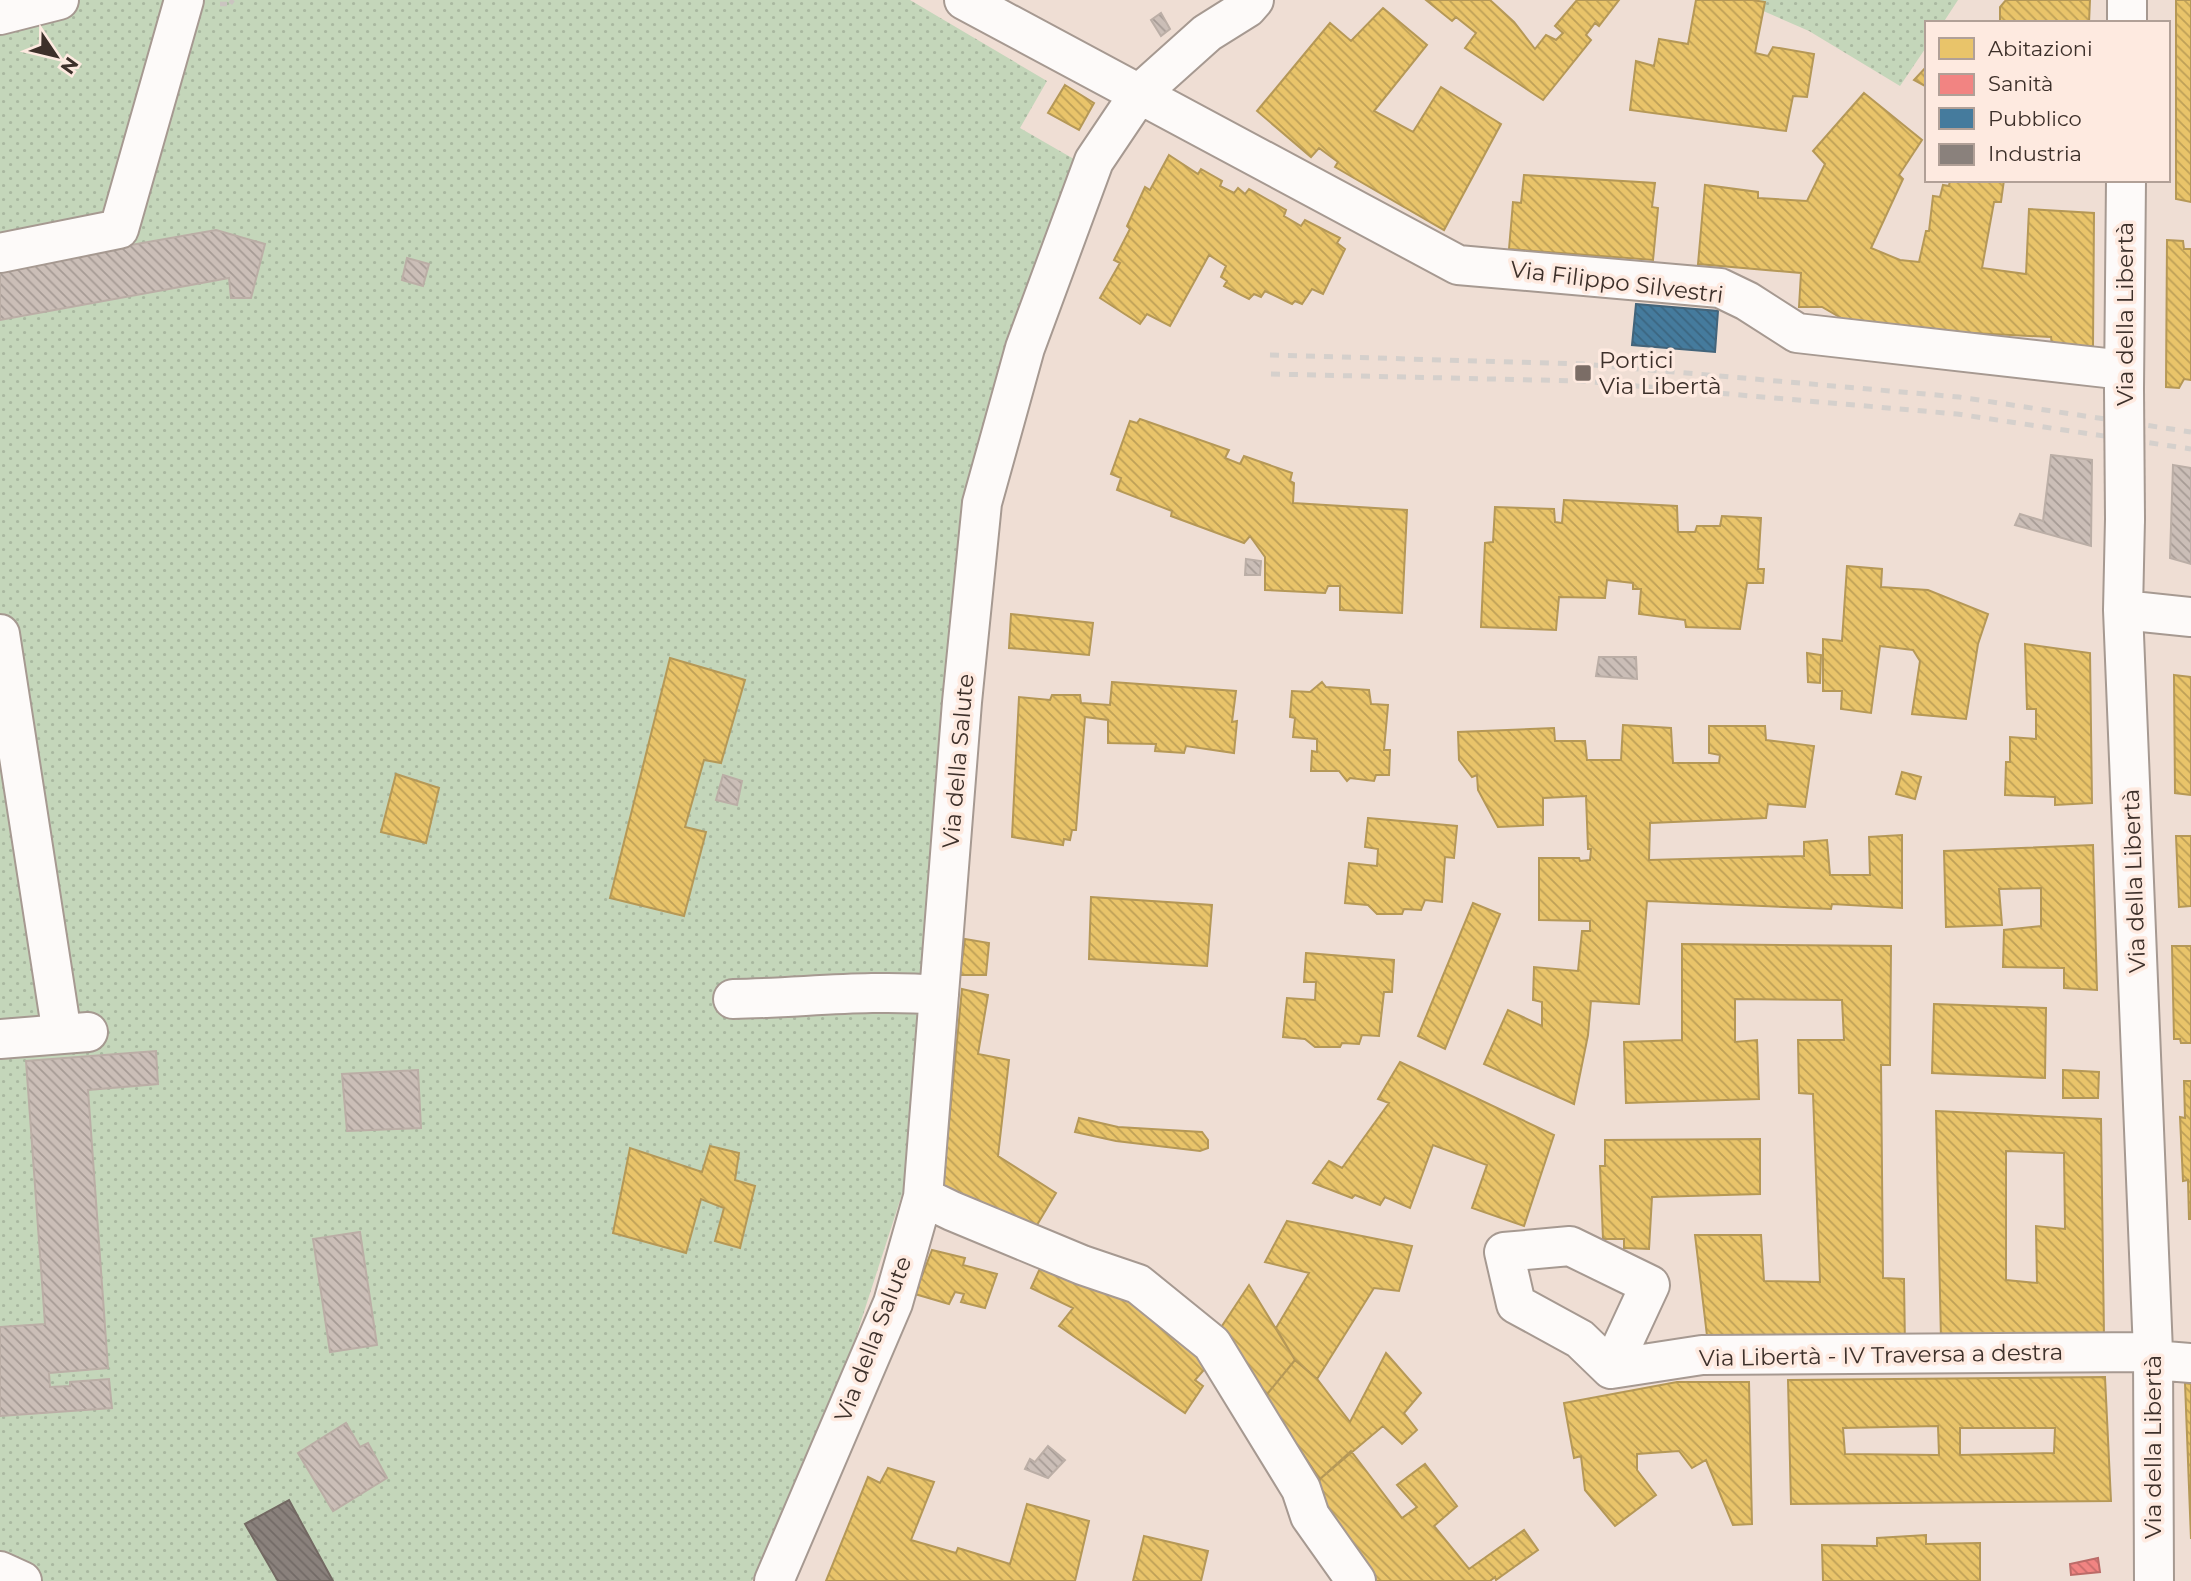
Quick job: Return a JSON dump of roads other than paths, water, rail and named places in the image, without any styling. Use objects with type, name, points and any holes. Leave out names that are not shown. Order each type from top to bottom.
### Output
[{"type":"street","points":[[0,15],[59,0]]},
{"type":"street","points":[[0,253],[119,229],[184,0]]},
{"type":"street","name":"Via Filippo Silvestri","points":[[964,0],[1458,265],[1720,288],[1748,301],[1797,334],[2124,379]]},
{"type":"street","name":"Via della Salute","points":[[774,1581],[893,1303],[923,1197],[962,702],[982,503],[1025,348],[1094,161],[1139,94],[1207,33],[1247,8],[1254,0]]},
{"type":"street","points":[[2127,0],[2127,21]]},
{"type":"street","name":"Via della Libertà","points":[[2126,182],[2123,610],[2153,1356],[2154,1581]]},
{"type":"street","points":[[2123,610],[2191,617]]},
{"type":"street","points":[[0,634],[75,1033],[0,1039]]},
{"type":"street","points":[[733,999],[846,993],[939,995]]},
{"type":"street","points":[[923,1197],[1082,1265],[1138,1284],[1212,1344],[1301,1489],[1310,1516],[1356,1581]]},
{"type":"street","name":"Via Libertà - IV Traversa a destra","points":[[1611,1369],[1702,1355],[2153,1356],[2191,1363]]},
{"type":"street","points":[[0,1571],[23,1581]]},
{"type":"railway","points":[[1270,355],[1583,364],[1959,397],[2191,432]]},
{"type":"railway","points":[[1271,374],[1580,381],[1957,414],[2191,449]]},
{"type":"place","name":"Portici Via Libertà","points":[[1583,373]]}]
